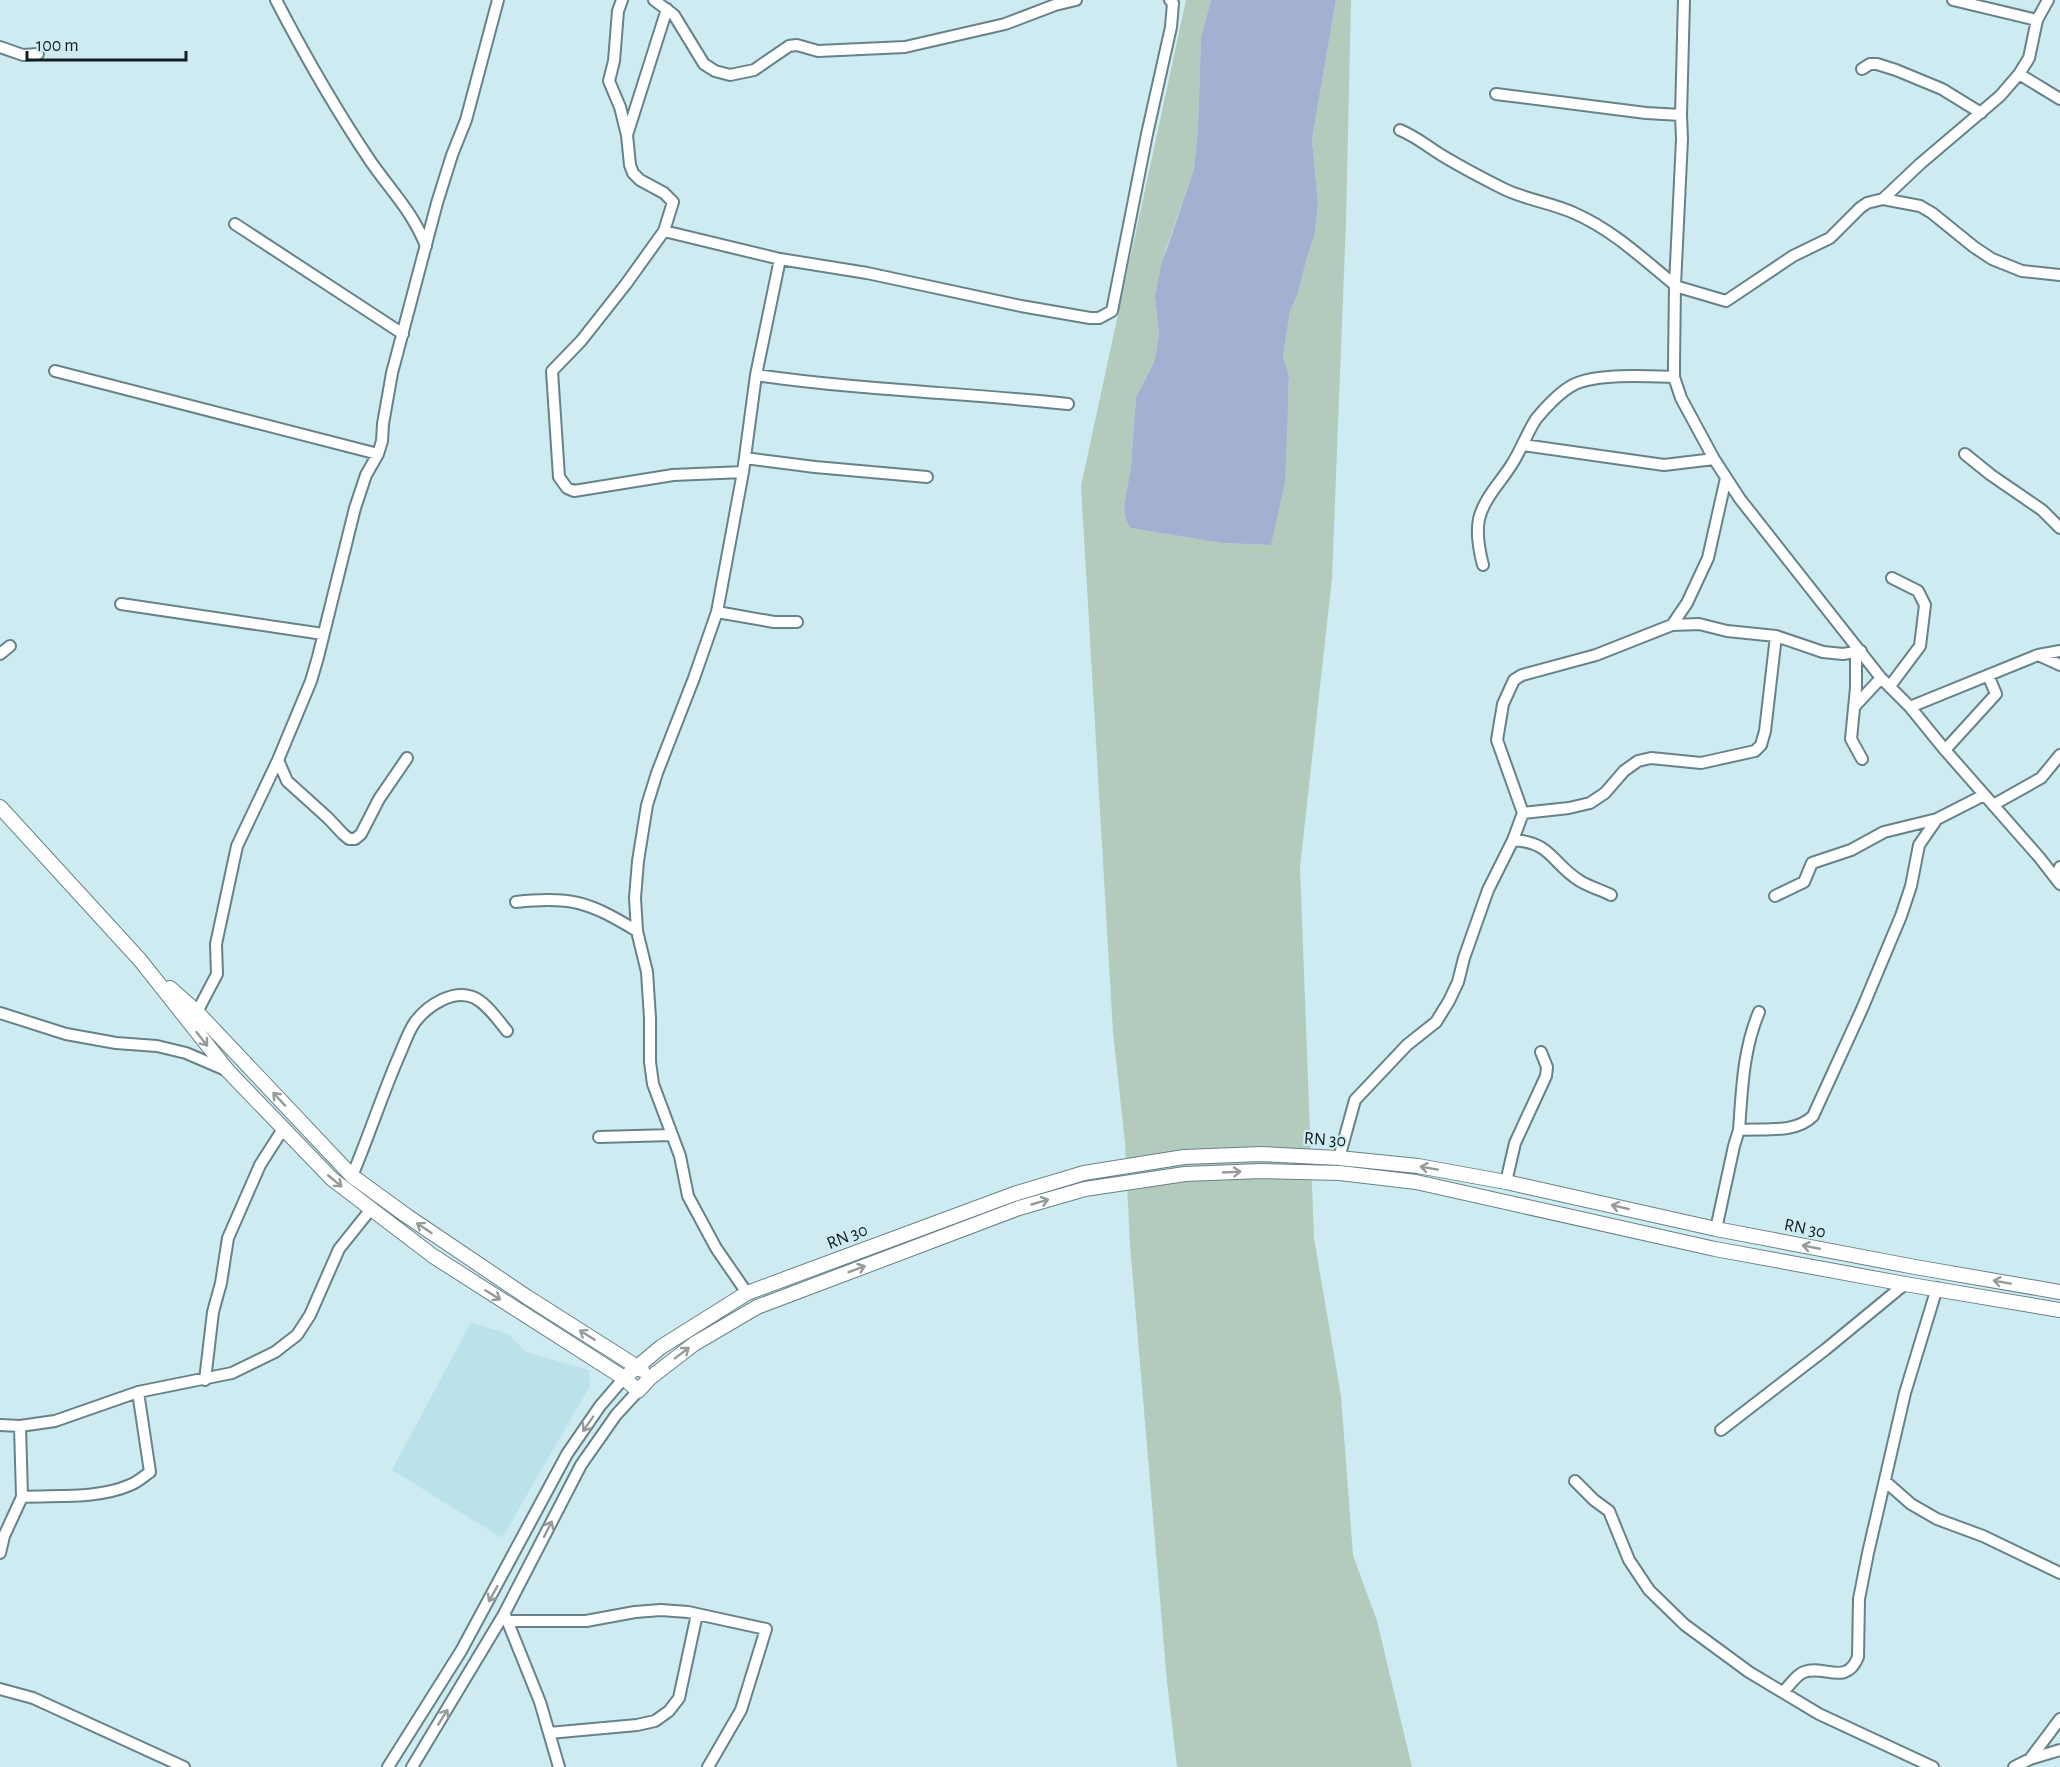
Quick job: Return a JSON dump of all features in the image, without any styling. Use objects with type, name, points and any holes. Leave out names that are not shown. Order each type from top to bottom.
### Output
[{"type":"main road","points":[[0,807],[140,960],[228,1071],[332,1179],[433,1256],[624,1377],[638,1391]]},
{"type":"main road","points":[[140,960],[197,1012],[352,1176],[527,1297],[637,1366],[650,1377]]},
{"type":"main road","name":"RN 30","points":[[624,1377],[661,1347],[747,1293],[1014,1194],[1084,1173],[1184,1157],[1261,1154],[1339,1158],[1418,1166],[1506,1182],[1716,1229],[2060,1292]]},
{"type":"main road","name":"RN 30","points":[[638,1391],[650,1377],[694,1344],[757,1307],[1019,1208],[1086,1190],[1185,1174],[1261,1171],[1340,1173],[1416,1182],[1715,1249],[2060,1310]]},
{"type":"street","points":[[276,0],[310,64],[372,163],[418,225],[426,246]]},
{"type":"street","points":[[197,1012],[217,974],[216,944],[237,846],[278,760],[311,681],[355,508],[366,475],[378,454],[382,441],[392,373],[446,174],[477,82],[498,0]]},
{"type":"street","points":[[622,0],[618,11],[614,61],[609,81],[620,107],[633,173],[640,180],[664,193],[673,202],[664,231],[582,340],[552,371],[559,477],[567,488],[574,491],[674,475],[743,472]]},
{"type":"street","points":[[654,0],[674,15],[704,64],[715,71],[730,75],[754,70],[789,46],[797,45],[818,51],[905,47],[1005,24],[1054,5],[1076,0]]},
{"type":"street","points":[[664,231],[780,259],[867,273],[1021,306],[1090,318],[1105,316],[1112,311],[1140,166],[1171,27],[1173,3],[1170,0]]},
{"type":"street","points":[[1684,0],[1674,377],[1681,398],[1726,478],[1858,652],[1910,707],[2058,882]]},
{"type":"street","points":[[1953,0],[2037,20]]},
{"type":"street","points":[[1883,199],[1920,164],[2001,96],[2029,58],[2037,20],[2048,0]]},
{"type":"street","points":[[627,135],[667,9]]},
{"type":"street","points":[[0,47],[23,55],[38,54]]},
{"type":"street","points":[[1862,69],[1877,63],[1896,70],[1942,89],[1981,113]]},
{"type":"street","points":[[2019,74],[2060,99]]},
{"type":"street","points":[[1496,94],[1636,112],[1681,115]]},
{"type":"street","points":[[1400,130],[1416,137],[1444,157],[1506,190],[1555,205],[1600,226],[1625,242],[1675,286],[1726,301],[1793,256],[1830,238],[1860,208],[1883,199],[1920,206],[1992,260],[2022,271],[2060,275]]},
{"type":"street","points":[[236,224],[403,334]]},
{"type":"street","points":[[747,1293],[716,1248],[688,1196],[680,1156],[652,1084],[647,972],[637,931],[635,898],[647,805],[717,612],[743,472],[756,375],[780,259]]},
{"type":"street","points":[[55,371],[378,454]]},
{"type":"street","points":[[756,375],[815,383],[984,395],[1068,404]]},
{"type":"street","points":[[1483,565],[1478,534],[1482,507],[1523,445],[1536,420],[1553,401],[1575,383],[1587,380],[1612,377],[1674,377]]},
{"type":"street","points":[[1523,445],[1664,465],[1714,459]]},
{"type":"street","points":[[1965,454],[2042,510],[2060,528]]},
{"type":"street","points":[[745,458],[927,477]]},
{"type":"street","points":[[1672,625],[1687,603],[1708,558],[1726,478]]},
{"type":"street","points":[[1890,686],[1920,646],[1925,605],[1918,591],[1892,578]]},
{"type":"street","points":[[121,604],[323,634]]},
{"type":"street","points":[[717,612],[774,622],[797,622]]},
{"type":"street","points":[[1339,1158],[1355,1100],[1407,1045],[1436,1022],[1449,1002],[1458,982],[1464,957],[1488,890],[1513,840],[1523,813],[1497,740],[1503,704],[1514,680],[1522,675],[1624,645],[1672,625],[1699,624],[1727,631],[1776,636],[1823,652],[1842,654],[1858,652]]},
{"type":"street","points":[[1523,813],[1569,808],[1590,802],[1605,793],[1624,771],[1638,760],[1651,758],[1701,763],[1755,751],[1761,745],[1766,731],[1776,636]]},
{"type":"street","points":[[0,654],[10,646]]},
{"type":"street","points":[[1910,707],[2038,655],[2060,651]]},
{"type":"street","points":[[1858,652],[1851,739],[1862,759]]},
{"type":"street","points":[[2038,655],[2060,665]]},
{"type":"street","points":[[1945,750],[1996,693],[1988,675]]},
{"type":"street","points":[[1855,706],[1881,678]]},
{"type":"street","points":[[1994,805],[2041,778],[2060,755]]},
{"type":"street","points":[[278,760],[287,781],[343,834],[349,839],[355,839],[361,834],[379,798],[407,758]]},
{"type":"street","points":[[265,785],[287,781]]},
{"type":"street","points":[[1775,896],[1804,882],[1812,863],[1851,850],[1884,832],[1937,819],[1984,795]]},
{"type":"street","points":[[1739,1130],[1794,1127],[1804,1124],[1813,1116],[1862,1009],[1900,916],[1911,886],[1919,845],[1937,819]]},
{"type":"street","points":[[1513,840],[1539,844],[1579,880],[1611,895]]},
{"type":"street","points":[[2058,882],[2060,867]]},
{"type":"street","points":[[516,902],[564,899],[588,905],[612,915],[637,931]]},
{"type":"street","points":[[352,1176],[390,1076],[414,1024],[423,1013],[450,996],[460,994],[474,999],[491,1011],[507,1031]]},
{"type":"street","points":[[1716,1229],[1739,1130],[1743,1069],[1750,1032],[1759,1012]]},
{"type":"street","points":[[0,1013],[66,1034],[116,1043],[157,1046],[186,1053],[228,1071]]},
{"type":"street","points":[[1506,1182],[1515,1143],[1546,1076],[1547,1067],[1541,1052]]},
{"type":"street","points":[[205,1380],[213,1312],[221,1283],[228,1238],[260,1165],[283,1129]]},
{"type":"street","points":[[599,1137],[672,1136]]},
{"type":"street","points":[[0,1425],[20,1425],[65,1419],[138,1392],[232,1373],[275,1352],[297,1335],[310,1315],[339,1249],[371,1209]]},
{"type":"street","points":[[1721,1430],[1826,1349],[1905,1284]]},
{"type":"street","points":[[1784,1691],[1806,1671],[1838,1673],[1847,1671],[1854,1666],[1858,1657],[1859,1599],[1905,1393],[1937,1288]]},
{"type":"street","points":[[388,1767],[461,1651],[567,1454],[600,1406],[624,1377]]},
{"type":"street","points":[[412,1767],[506,1617],[581,1465],[616,1415],[638,1391]]},
{"type":"street","points":[[22,1497],[114,1491],[132,1484],[150,1472],[138,1392]]},
{"type":"street","points":[[0,1553],[4,1536],[22,1497],[20,1425]]},
{"type":"street","points":[[1575,1480],[1608,1511],[1629,1560],[1649,1590],[1685,1625],[1749,1672],[1819,1714],[1933,1767]]},
{"type":"street","points":[[1886,1482],[1911,1504],[1938,1519],[1983,1536],[2060,1573]]},
{"type":"street","points":[[506,1617],[585,1621],[661,1610],[697,1614],[766,1629],[741,1710],[708,1767]]},
{"type":"street","points":[[549,1733],[637,1725],[655,1721],[669,1711],[679,1698],[697,1614]]},
{"type":"street","points":[[506,1617],[540,1702],[559,1767]]},
{"type":"street","points":[[0,1689],[33,1698],[184,1767]]},
{"type":"street","points":[[2022,1764],[2060,1719]]},
{"type":"street","points":[[2022,1764],[2060,1750]]},
{"type":"shaded area","points":[[1211,0],[1336,0],[1312,139],[1318,203],[1315,233],[1299,290],[1290,312],[1283,356],[1289,376],[1285,482],[1271,545],[1222,543],[1131,528],[1126,521],[1124,507],[1131,466],[1136,397],[1154,363],[1159,335],[1155,297],[1161,266],[1194,169],[1198,128],[1201,37]]},
{"type":"shaded area","points":[[471,1322],[508,1334],[526,1352],[589,1370],[590,1386],[502,1538],[392,1470]]},
{"type":"green space","points":[[1186,0],[1211,0],[1201,37],[1198,128],[1194,169],[1166,249],[1155,297],[1159,335],[1154,363],[1136,397],[1131,466],[1124,508],[1126,521],[1132,528],[1222,543],[1271,545],[1289,388],[1289,376],[1283,356],[1290,312],[1299,290],[1315,233],[1318,203],[1312,139],[1336,0],[1351,0],[1346,221],[1332,578],[1300,867],[1314,1238],[1341,1396],[1353,1555],[1377,1621],[1412,1767],[1177,1767],[1167,1682],[1130,1245],[1125,1143],[1113,1032],[1081,486]]}]
